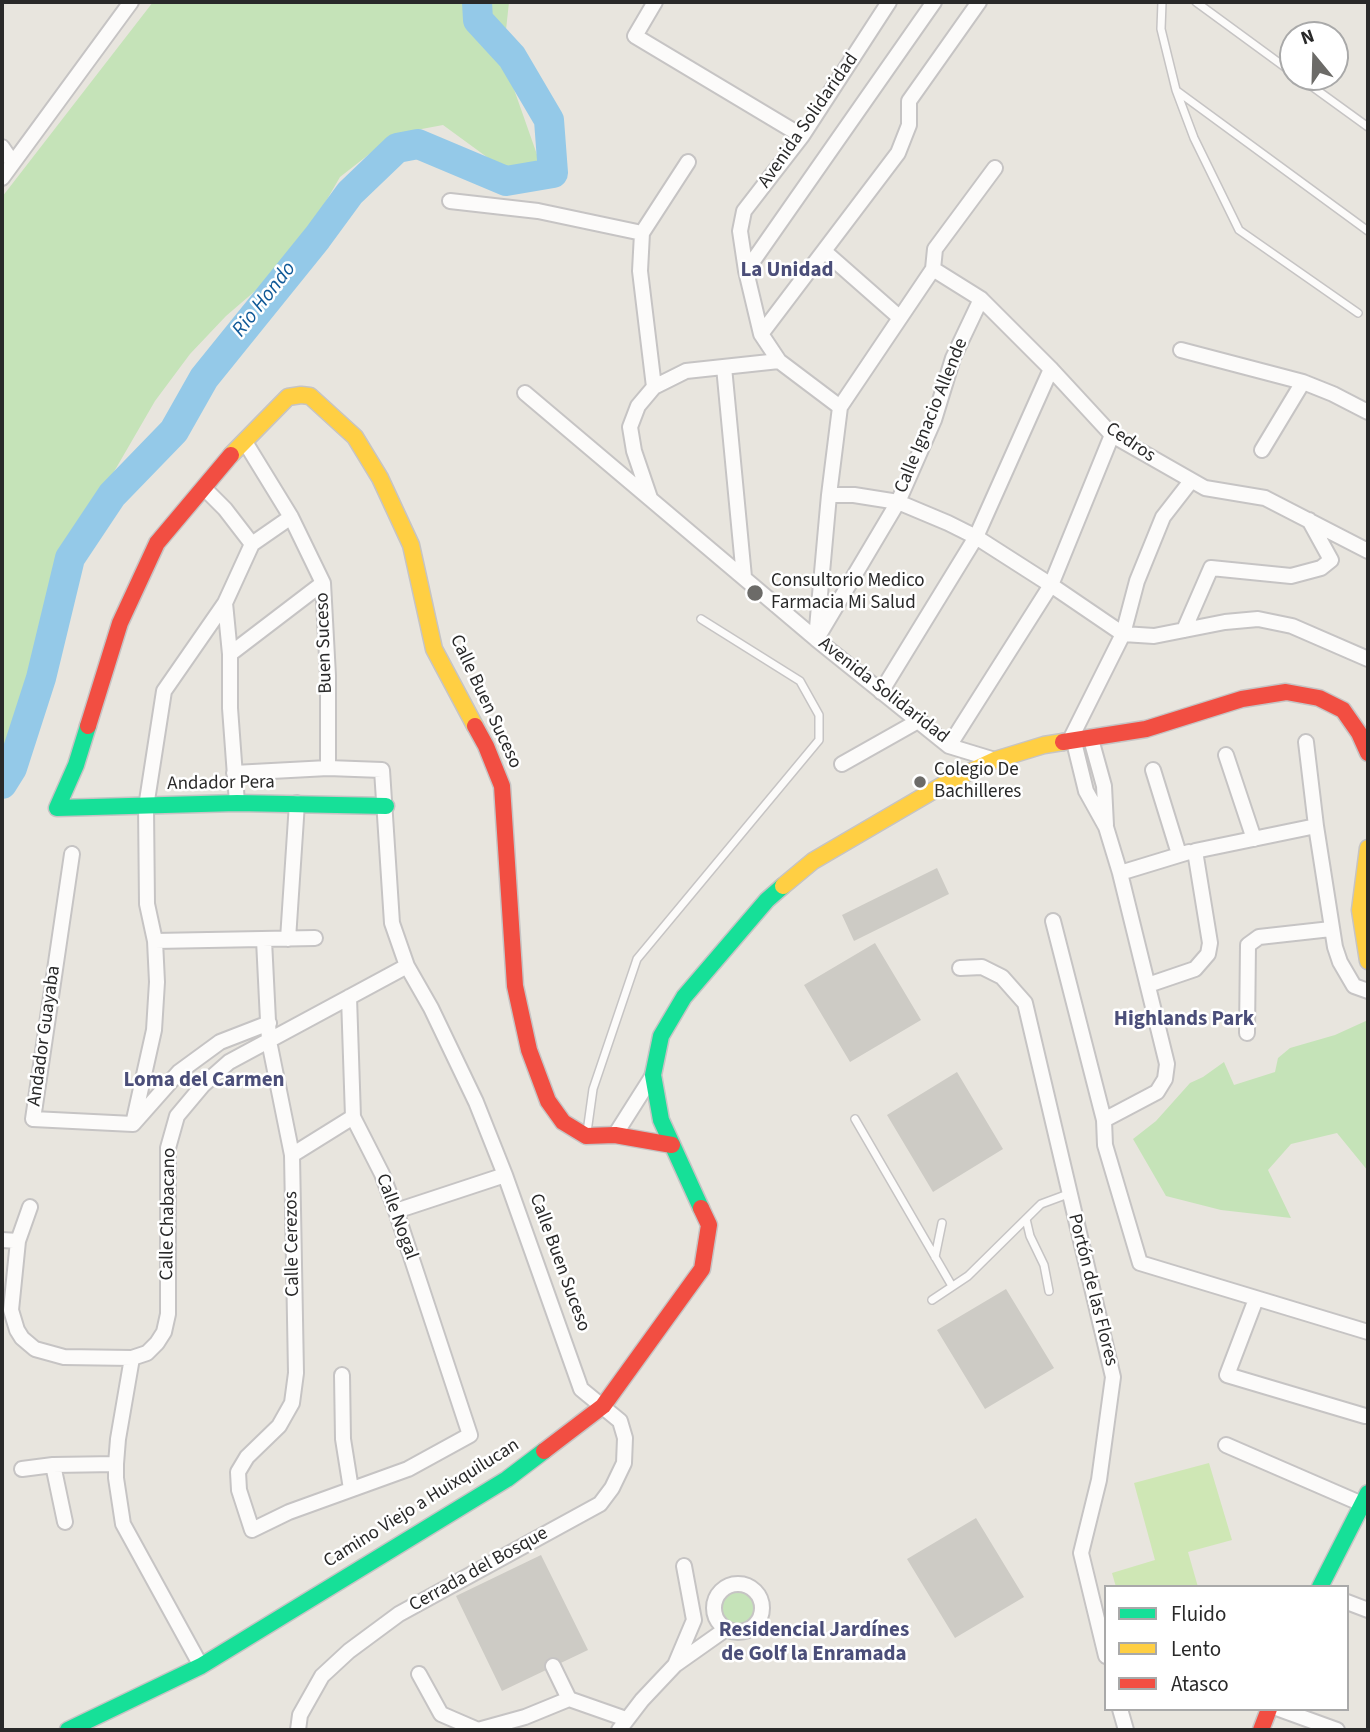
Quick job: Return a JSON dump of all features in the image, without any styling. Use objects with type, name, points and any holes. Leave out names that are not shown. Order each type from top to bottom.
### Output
[{"type":"main road","name":"Calle Buen Suceso","points":[[245,442],[288,397],[310,396],[355,437],[397,511],[411,545],[434,649],[486,746],[502,786],[515,986],[529,1050],[548,1101],[563,1122],[586,1136]]},
{"type":"main road","points":[[204,488],[222,464],[245,442]]},
{"type":"main road","name":"Andador Pera","points":[[204,488],[157,543],[120,623],[76,765],[57,808],[237,803],[386,806]]},
{"type":"main road","name":"Camino Viejo a Huixquilucan","points":[[68,1730],[201,1666],[507,1479],[603,1406],[702,1269],[709,1225],[661,1120],[653,1075],[661,1036],[684,997],[766,900],[813,861],[948,782],[995,760],[1044,745],[1146,729],[1242,699],[1286,692],[1319,698],[1343,710],[1359,733],[1368,753]]},
{"type":"main road","points":[[1368,848],[1360,910],[1368,961]]},
{"type":"main road","points":[[586,1136],[615,1135],[672,1145]]},
{"type":"main road","points":[[1321,1585],[1365,1499]]},
{"type":"main road","points":[[1261,1730],[1268,1711]]},
{"type":"street","points":[[2,178],[131,2]]},
{"type":"street","points":[[655,2],[635,36],[802,136]]},
{"type":"street","name":"Avenida Solidaridad","points":[[840,407],[779,361],[761,334],[746,271],[740,231],[744,211],[802,136],[889,2]]},
{"type":"street","points":[[746,271],[934,2]]},
{"type":"street","points":[[761,334],[898,153],[909,125],[909,101],[979,2]]},
{"type":"street","points":[[2,147],[13,163]]},
{"type":"street","points":[[654,387],[640,271],[642,233],[688,162]]},
{"type":"street","points":[[816,639],[840,407],[933,269],[935,249],[995,168]]},
{"type":"street","points":[[450,201],[538,211],[642,233]]},
{"type":"street","points":[[824,251],[899,317]]},
{"type":"street","name":"Cedros","points":[[933,269],[981,299],[1112,435],[1205,488],[1265,498],[1368,551]]},
{"type":"street","name":"Calle Ignacio Allende","points":[[816,639],[898,502],[934,420],[953,358],[981,299]]},
{"type":"street","points":[[1181,351],[1303,382],[1368,412]]},
{"type":"street","points":[[651,499],[634,451],[630,427],[638,406],[654,387],[686,371],[779,361]]},
{"type":"street","points":[[724,367],[744,577]]},
{"type":"street","points":[[881,692],[976,537],[1051,369]]},
{"type":"street","points":[[1262,450],[1303,382]]},
{"type":"street","name":"Avenida Solidaridad","points":[[525,393],[816,639],[949,746],[995,760]]},
{"type":"street","points":[[949,746],[1051,584],[1112,435]]},
{"type":"street","name":"Buen Suceso","points":[[245,442],[291,517],[323,583],[328,676],[328,768]]},
{"type":"street","points":[[1104,1120],[1157,1092],[1165,1079],[1167,1064],[1120,873],[1105,827],[1086,791],[1071,742],[1123,634],[1137,582],[1163,517],[1191,481]]},
{"type":"street","points":[[204,488],[225,509],[251,544]]},
{"type":"street","points":[[829,495],[854,495],[898,502],[976,537],[1123,634],[1154,636],[1225,622],[1258,619],[1292,626],[1368,659]]},
{"type":"street","points":[[133,1124],[154,1030],[157,982],[155,941],[147,904],[146,807],[164,691],[225,603],[251,544],[291,517]]},
{"type":"street","points":[[1184,629],[1211,568],[1291,576],[1321,568],[1331,560],[1308,520]]},
{"type":"street","points":[[230,654],[323,583]]},
{"type":"street","points":[[225,603],[237,803]]},
{"type":"street","points":[[842,765],[920,720]]},
{"type":"street","points":[[1091,739],[1104,786],[1105,827]]},
{"type":"street","points":[[1306,742],[1331,929],[1340,962],[1348,977],[1354,986],[1368,991]]},
{"type":"street","points":[[1226,755],[1254,839]]},
{"type":"street","points":[[234,773],[328,768]]},
{"type":"street","name":"Calle Buen Suceso","points":[[328,768],[383,770],[392,923],[407,966],[431,1008],[470,1091],[505,1175],[581,1389],[603,1406]]},
{"type":"street","points":[[1153,770],[1179,854]]},
{"type":"street","points":[[288,939],[297,803]]},
{"type":"street","points":[[1120,873],[1179,854],[1316,826]]},
{"type":"street","points":[[1148,985],[1195,970],[1208,954],[1210,943],[1195,851]]},
{"type":"street","name":"Andador Guayaba","points":[[72,855],[33,1119],[133,1124]]},
{"type":"street","points":[[1053,921],[1104,1120],[1105,1145],[1140,1263],[1368,1332]]},
{"type":"street","points":[[1247,1033],[1248,945],[1259,937],[1331,929]]},
{"type":"street","points":[[155,941],[315,938]]},
{"type":"street","name":"Calle Cerezos","points":[[264,940],[269,1041],[292,1155],[296,1373],[292,1403],[279,1426],[247,1457],[238,1472],[239,1490],[252,1530],[289,1512],[351,1489]]},
{"type":"street","name":"Calle Chabacano","points":[[132,1358],[147,1353],[158,1343],[168,1314],[168,1148],[177,1116],[203,1085],[229,1062],[407,966]]},
{"type":"street","name":"Portón de las Flores","points":[[960,968],[982,967],[1002,977],[1025,1003],[1113,1377],[1099,1480],[1081,1553],[1104,1648]]},
{"type":"street","name":"Calle Nogal","points":[[349,997],[353,1117],[382,1174],[396,1211],[470,1435],[408,1469],[351,1489]]},
{"type":"street","points":[[133,1124],[179,1072],[219,1042],[269,1023]]},
{"type":"street","points":[[615,1135],[653,1075]]},
{"type":"street","points":[[292,1155],[353,1117]]},
{"type":"street","points":[[396,1211],[505,1175]]},
{"type":"street","points":[[30,1207],[18,1241],[10,1310],[17,1330],[35,1349],[64,1357],[132,1358],[116,1464],[123,1524],[201,1666]]},
{"type":"street","points":[[2,1240],[18,1241]]},
{"type":"street","points":[[1256,1299],[1227,1375],[1365,1416]]},
{"type":"street","points":[[342,1375],[343,1439],[351,1489]]},
{"type":"street","name":"Cerrada del Bosque","points":[[298,1730],[300,1715],[322,1675],[349,1651],[399,1614],[600,1504],[612,1488],[624,1462],[625,1438],[621,1421],[603,1406]]},
{"type":"street","points":[[1226,1445],[1365,1499]]},
{"type":"street","points":[[22,1469],[53,1465],[116,1464]]},
{"type":"street","points":[[53,1465],[65,1522]]},
{"type":"street","points":[[675,1665],[694,1620],[684,1566]]},
{"type":"street","points":[[1349,1603],[1368,1610]]},
{"type":"street","points":[[553,1666],[569,1699],[623,1725],[675,1665],[726,1629]]},
{"type":"street","points":[[419,1674],[441,1714],[478,1730],[525,1717],[569,1699]]},
{"type":"street","points":[[1121,1711],[1126,1730]]},
{"type":"street","points":[[1285,1711],[1337,1730]]},
{"type":"lane","points":[[1162,2],[1161,29],[1176,90],[1194,138],[1239,230],[1358,313]]},
{"type":"lane","points":[[1196,2],[1279,63]]},
{"type":"lane","points":[[1176,90],[1368,231]]},
{"type":"lane","points":[[1318,91],[1368,127]]},
{"type":"lane","points":[[586,1136],[593,1089],[637,959],[819,740],[819,715],[800,681],[701,619]]},
{"type":"lane","points":[[855,1119],[952,1286]]},
{"type":"lane","points":[[932,1300],[968,1276],[1041,1204],[1068,1194]]},
{"type":"lane","points":[[1026,1219],[1030,1236],[1044,1265],[1049,1291]]},
{"type":"lane","points":[[935,1257],[942,1223]]},
{"type":"green space","points":[[153,2],[509,2],[503,58],[541,166],[506,171],[443,125],[395,134],[340,177],[314,222],[283,267],[226,316],[190,354],[155,401],[104,489],[56,577],[47,623],[2,773],[2,197]]},
{"type":"green space","points":[[1368,1020],[1368,1171],[1337,1133],[1291,1144],[1268,1170],[1291,1218],[1221,1210],[1166,1196],[1133,1139],[1156,1121],[1190,1083],[1224,1062],[1234,1085],[1275,1072],[1278,1058],[1290,1048],[1335,1035]]},
{"type":"green space","points":[[1209,1463],[1232,1540],[1188,1552],[1197,1585],[1115,1585],[1112,1573],[1155,1560],[1134,1483]]},
{"type":"green space","points":[[738,1592],[749,1597],[754,1608],[749,1619],[738,1624],[727,1619],[722,1608],[727,1597]]},
{"type":"building","points":[[937,868],[949,894],[854,941],[842,915]]},
{"type":"building","points":[[875,943],[921,1020],[850,1062],[804,985]]},
{"type":"building","points":[[957,1072],[1003,1149],[933,1192],[887,1115]]},
{"type":"building","points":[[1006,1289],[1054,1368],[985,1409],[937,1330]]},
{"type":"building","points":[[976,1518],[1024,1597],[955,1638],[907,1559]]},
{"type":"building","points":[[541,1555],[588,1650],[502,1691],[456,1596]]},
{"type":"waterway","name":"Rio Hondo","points":[[2,784],[12,768],[41,678],[70,558],[112,495],[174,431],[204,378],[350,193],[397,148],[418,144],[506,181],[553,173],[549,120],[512,57],[478,20],[477,2]]},
{"type":"traffic: fast","points":[[88,726],[76,765],[57,808],[237,803],[386,806]]},
{"type":"traffic: fast","points":[[701,1208],[661,1120],[653,1075],[661,1036],[684,997],[767,900],[783,886]]},
{"type":"traffic: fast","points":[[68,1730],[201,1666],[507,1479],[544,1451]]},
{"type":"traffic: fast","points":[[1321,1585],[1368,1493]]},
{"type":"traffic: slow","points":[[231,455],[288,397],[301,395],[310,396],[355,437],[380,478],[411,545],[434,649],[475,726]]},
{"type":"traffic: slow","points":[[783,886],[813,861],[948,782],[995,760],[1063,742]]},
{"type":"traffic: slow","points":[[1368,848],[1360,910],[1368,961]]},
{"type":"traffic: jam","points":[[88,726],[120,623],[157,543],[231,455]]},
{"type":"traffic: jam","points":[[1063,742],[1146,729],[1242,699],[1286,692],[1319,698],[1343,710],[1359,733],[1368,753]]},
{"type":"traffic: jam","points":[[475,726],[502,786],[515,986],[529,1050],[548,1101],[563,1122],[586,1136],[615,1135],[672,1145]]},
{"type":"traffic: jam","points":[[544,1451],[603,1406],[702,1269],[709,1225],[701,1208]]},
{"type":"traffic: jam","points":[[1261,1730],[1268,1711]]},
{"type":"place","name":"Consultorio Medico Farmacia Mi Salud","points":[[755,593]]},
{"type":"place","name":"Colegio De Bachilleres","points":[[920,782]]},
{"type":"district","name":"La Unidad","points":[[787,271]]},
{"type":"district","name":"Highlands Park","points":[[1184,1020]]},
{"type":"district","name":"Loma del Carmen","points":[[204,1081]]},
{"type":"district","name":"Residencial Jardínes de Golf la Enramada","points":[[814,1643]]}]
